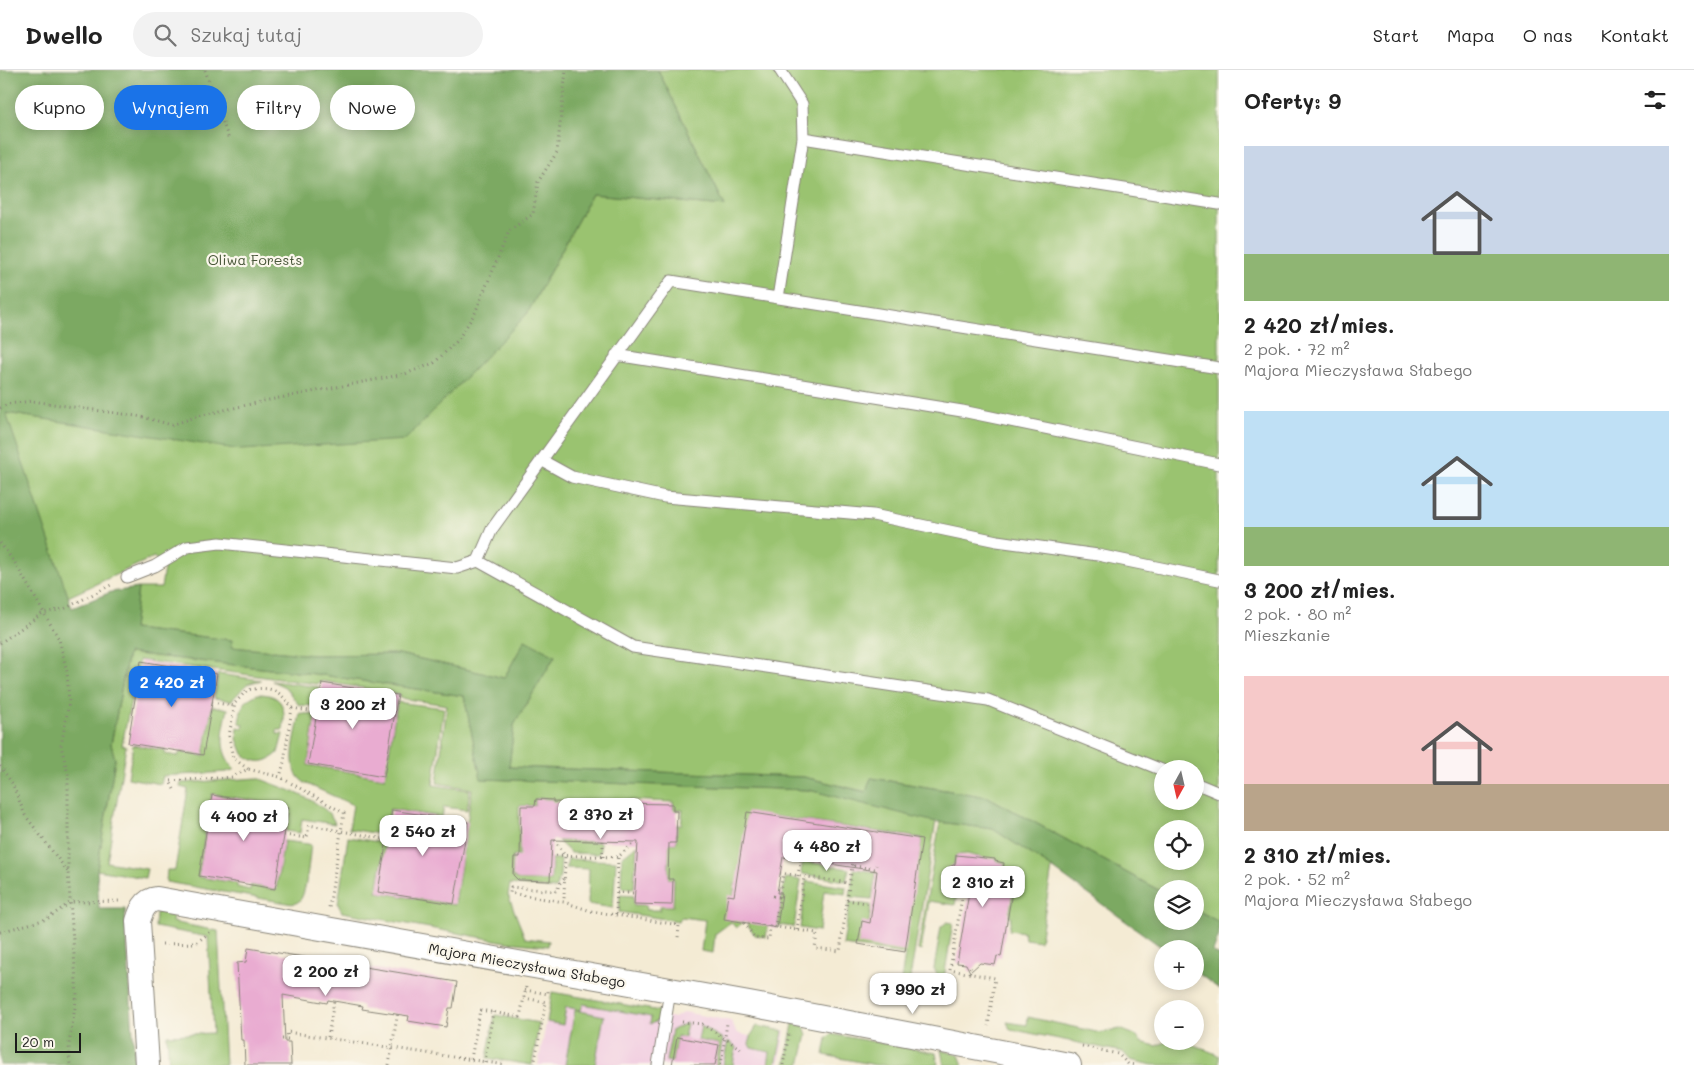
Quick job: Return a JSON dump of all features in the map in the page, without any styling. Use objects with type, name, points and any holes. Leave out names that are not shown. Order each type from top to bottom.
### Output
[{"type":"street","name":"Majora Mieczysława Słabego","points":[[142,909],[153,899],[171,901],[1069,1065]]},
{"type":"street","points":[[142,909],[138,921],[147,1065]]},
{"type":"lane","points":[[778,298],[803,138],[802,104],[780,70]]},
{"type":"lane","points":[[803,138],[1219,204]]},
{"type":"lane","points":[[478,561],[492,528],[671,281],[1219,368]]},
{"type":"lane","points":[[616,355],[962,411],[1219,464]]},
{"type":"lane","points":[[541,460],[572,477],[665,497],[873,515],[997,541],[1098,555],[1219,580]]},
{"type":"lane","points":[[127,577],[155,566],[187,547],[220,543],[457,568],[478,561],[633,647],[988,700],[1154,767]]},
{"type":"lane","points":[[1204,786],[1219,792]]},
{"type":"lane","points":[[658,1065],[670,991]]},
{"type":"path","points":[[205,70],[229,140]]},
{"type":"path","points":[[0,408],[8,404],[32,401],[172,424],[198,416],[269,400],[405,374],[434,363],[458,341],[475,313],[509,231],[533,214],[538,182],[557,152],[566,70]]},
{"type":"path","points":[[0,542],[15,563],[59,640],[67,672],[69,703],[61,746],[68,774],[68,872],[77,995],[69,1044],[70,1065]]},
{"type":"path","points":[[0,643],[43,613],[64,609],[127,577]]},
{"type":"path","points":[[280,776],[284,762],[292,708],[282,693],[263,687],[247,690],[234,706],[229,736],[234,758],[248,769],[280,776],[344,813],[331,897]]},
{"type":"path","points":[[212,702],[234,706]]},
{"type":"path","points":[[292,708],[320,713]]},
{"type":"path","points":[[0,766],[12,783],[25,815],[68,872]]},
{"type":"path","points":[[174,789],[170,781],[233,776],[248,769]]},
{"type":"path","points":[[284,835],[307,838],[309,824],[390,840]]},
{"type":"path","points":[[555,840],[565,856],[564,902]]},
{"type":"path","points":[[603,842],[603,857]]},
{"type":"path","points":[[551,855],[618,857],[635,842]]},
{"type":"path","points":[[798,876],[802,848]]},
{"type":"path","points":[[616,914],[618,857]]},
{"type":"path","points":[[744,923],[755,938],[768,939],[770,926],[817,933],[814,948],[840,951],[852,866],[854,864],[875,869],[876,865]]},
{"type":"path","points":[[775,927],[782,873],[849,884]]},
{"type":"path","points":[[797,930],[804,877]]},
{"type":"path","points":[[564,879],[559,884],[557,891],[511,887],[510,893],[564,902],[591,911],[679,924],[678,938]]},
{"type":"path","points":[[969,892],[962,890],[950,970],[995,978],[988,1027]]},
{"type":"path","points":[[618,893],[634,893]]},
{"type":"path","points":[[773,896],[779,897]]},
{"type":"path","points":[[847,900],[872,904]]},
{"type":"path","points":[[0,932],[47,919],[71,902],[123,902],[142,909]]},
{"type":"path","points":[[158,944],[196,943],[219,927]]},
{"type":"path","points":[[955,938],[961,939]]},
{"type":"path","points":[[969,974],[971,965]]},
{"type":"path","points":[[471,1059],[480,1010],[520,1017],[525,990],[548,994],[549,988]]},
{"type":"path","points":[[524,998],[546,1002],[534,1065]]},
{"type":"path","points":[[328,1037],[334,1001]]},
{"type":"path","points":[[389,1065],[398,1012]]},
{"type":"path","points":[[484,1062],[492,1012]]},
{"type":"path","points":[[721,1065],[726,1038],[727,1015]]},
{"type":"path","points":[[695,1022],[702,1024],[741,1048]]},
{"type":"path","points":[[783,1065],[790,1027]]},
{"type":"path","points":[[282,1039],[288,1039],[287,1032],[506,1065]]},
{"type":"shaded area","points":[[552,992],[674,1018],[684,1012],[731,1021],[737,1033],[753,1037],[763,1027],[785,1031],[779,1065],[538,1065]]},
{"type":"green space","name":"Oliwa Forests","points":[[0,70],[658,70],[725,206],[592,194],[527,314],[405,440],[241,450],[6,413],[72,608],[111,592],[138,588],[133,629],[232,640],[232,647],[313,655],[399,654],[504,678],[525,640],[555,656],[514,725],[509,767],[804,777],[866,792],[871,778],[988,797],[1154,888],[1154,930],[1204,930],[1204,914],[1219,922],[1219,935],[1213,952],[1219,956],[1219,989],[1204,978],[1204,940],[1154,940],[1154,942],[1052,868],[993,829],[931,821],[809,790],[481,779],[464,696],[315,674],[128,653],[111,744],[115,759],[97,870],[99,909],[125,909],[135,1065],[0,1065]]},
{"type":"green space","points":[[658,70],[1219,70],[1219,922],[1204,914],[1204,880],[1154,880],[1154,888],[988,797],[872,778],[867,792],[804,777],[509,767],[514,725],[555,656],[525,641],[504,678],[399,654],[313,655],[231,647],[231,640],[133,629],[138,588],[161,588],[164,568],[154,557],[68,597],[5,413],[121,430],[527,314],[592,194],[725,206]]},
{"type":"green space","points":[[128,653],[315,674],[464,696],[482,779],[809,790],[936,821],[906,1003],[898,1001],[905,954],[843,945],[850,902],[871,905],[867,938],[904,944],[922,838],[771,816],[742,885],[735,884],[731,911],[769,918],[766,937],[755,935],[745,921],[736,928],[731,922],[715,934],[713,953],[701,951],[705,920],[682,917],[678,921],[619,912],[620,895],[634,896],[634,905],[646,905],[647,910],[660,910],[660,906],[673,906],[674,879],[668,879],[669,843],[676,843],[677,825],[681,825],[683,810],[674,810],[673,802],[625,800],[625,808],[601,808],[601,802],[574,802],[574,807],[553,806],[553,799],[535,799],[535,806],[519,806],[519,856],[513,856],[512,876],[518,880],[551,881],[552,859],[559,859],[561,860],[560,876],[555,889],[510,884],[508,895],[525,938],[549,941],[548,946],[506,942],[342,912],[338,904],[348,837],[385,843],[377,892],[455,905],[472,789],[437,783],[447,705],[399,698],[399,694],[321,681],[316,684],[139,660],[122,745],[126,746],[107,862],[147,869],[145,878],[97,870],[115,759],[111,745]]},
{"type":"green space","points":[[218,674],[261,680],[247,684],[231,701],[214,698]]},
{"type":"green space","points":[[272,681],[319,687],[316,706],[299,705],[285,687]]},
{"type":"green space","points":[[258,694],[267,695],[278,700],[283,709],[284,716],[283,730],[277,730],[277,734],[283,734],[278,753],[265,761],[252,760],[243,754],[237,739],[238,727],[243,728],[244,724],[239,723],[244,705],[249,699]]},
{"type":"green space","points":[[397,702],[444,708],[433,785],[470,790],[467,810],[444,807],[442,817],[390,809],[386,835],[349,829],[353,805],[305,783],[298,777],[293,760],[293,751],[300,713],[315,715],[308,765],[385,778]]},
{"type":"green space","points":[[212,706],[228,709],[223,740],[226,755],[235,769],[227,772],[163,776],[161,784],[128,778],[133,745],[165,750],[165,754],[178,756],[180,752],[204,756]]},
{"type":"green space","points":[[258,778],[290,790],[314,802],[331,816],[335,824],[302,819],[300,833],[286,831],[289,806],[212,794],[198,877],[237,883],[237,887],[250,890],[251,885],[276,890],[284,841],[308,844],[311,845],[306,885],[301,899],[297,903],[290,904],[166,882],[167,870],[175,870],[188,789],[180,787],[181,783]]},
{"type":"green space","points":[[940,822],[993,829],[1052,868],[1040,941],[1025,939],[1024,932],[1009,930],[1011,917],[1009,917],[1016,874],[1004,872],[1005,863],[967,854],[956,855],[950,885],[958,887],[955,905],[929,901],[921,951],[918,950]]},
{"type":"green space","points":[[558,841],[600,842],[600,851],[598,854],[571,853]]},
{"type":"green space","points":[[637,845],[634,888],[623,888],[621,885],[622,857]]},
{"type":"green space","points":[[568,859],[616,861],[613,908],[588,904],[589,869],[566,868]]},
{"type":"green space","points":[[803,861],[849,869],[846,881],[803,874],[801,872]]},
{"type":"green space","points":[[854,869],[876,872],[872,899],[850,897]]},
{"type":"green space","points":[[785,879],[801,880],[794,927],[778,925]]},
{"type":"green space","points":[[806,881],[846,887],[845,894],[824,891],[819,931],[800,928]]},
{"type":"green space","points":[[168,910],[169,915],[173,916],[172,922],[218,931],[225,1065],[169,1065],[167,1035],[213,1033],[208,937],[155,927],[156,913]]},
{"type":"green space","points":[[947,922],[953,923],[944,978],[938,976],[934,969],[941,927]]},
{"type":"green space","points":[[552,992],[660,1011],[658,1021],[650,1024],[651,1017],[583,1004],[581,1010],[566,1007],[563,1025],[547,1022]]},
{"type":"green space","points":[[575,1010],[604,1016],[595,1065],[565,1065]]},
{"type":"green space","points":[[495,1015],[539,1023],[532,1065],[487,1058]]},
{"type":"green space","points":[[1028,1017],[1101,1033],[1120,1029],[1135,1035],[1141,1042],[1154,1045],[1154,1050],[1204,1049],[1219,1056],[1219,1065],[1153,1065],[1130,1060],[1123,1052],[1010,1029],[1007,1022],[1027,1025]]},
{"type":"green space","points":[[687,1023],[684,1037],[677,1036],[672,1062],[666,1061],[672,1030]]},
{"type":"green space","points":[[793,1024],[804,1026],[807,1035],[800,1065],[785,1065]]},
{"type":"green space","points":[[701,1026],[723,1039],[718,1065],[715,1065],[719,1044],[698,1040]]},
{"type":"green space","points":[[757,1026],[783,1031],[776,1065],[768,1065],[770,1052],[751,1048],[749,1044]]},
{"type":"green space","points":[[831,1034],[936,1053],[938,1065],[876,1065],[824,1055],[827,1038]]},
{"type":"green space","points":[[728,1041],[736,1047],[733,1065],[723,1065]]},
{"type":"green space","points":[[941,1050],[959,1055],[963,1065],[944,1065]]},
{"type":"building","points":[[141,661],[217,674],[203,755],[128,743]]},
{"type":"building","points":[[322,683],[398,695],[384,777],[308,764]]},
{"type":"building","points":[[212,795],[289,807],[275,889],[199,876]]},
{"type":"building","points":[[536,799],[553,800],[553,802],[673,804],[673,811],[677,811],[676,843],[669,843],[668,879],[673,879],[672,905],[634,904],[638,842],[552,840],[550,881],[518,880],[513,875],[514,857],[520,857],[521,806],[535,806]]},
{"type":"building","points":[[392,810],[468,822],[454,904],[378,892]]},
{"type":"building","points":[[747,812],[922,839],[905,952],[858,944],[862,921],[870,923],[877,871],[783,857],[777,893],[782,893],[777,928],[724,919],[728,895],[734,896]]},
{"type":"building","points":[[956,855],[995,859],[995,861],[1004,863],[1003,871],[1015,874],[1001,957],[997,956],[995,965],[980,963],[970,972],[966,964],[957,963],[970,887],[951,884],[953,875],[946,869],[955,864]]},
{"type":"building","points":[[248,948],[457,982],[453,1008],[449,1008],[446,1027],[408,1021],[409,1016],[362,1009],[363,1006],[328,1000],[327,1003],[283,995],[285,1042],[290,1042],[291,1065],[245,1065],[244,1040],[241,1040],[237,963],[246,962]]},
{"type":"building","points":[[677,1037],[719,1045],[715,1065],[672,1065]]}]
